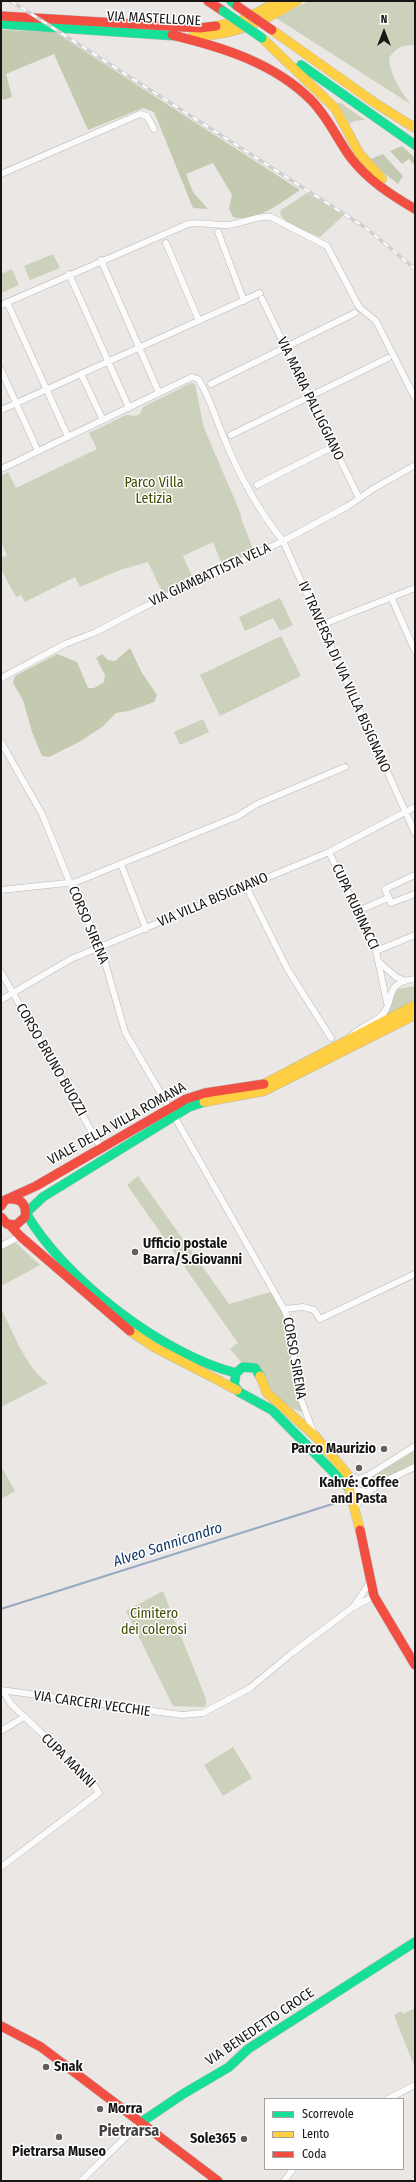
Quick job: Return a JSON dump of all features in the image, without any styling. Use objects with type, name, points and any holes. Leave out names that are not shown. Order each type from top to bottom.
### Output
[{"type":"main road","points":[[208,1],[415,145]]},
{"type":"main road","name":"VIA MASTELLONE","points":[[1,16],[200,28],[222,27],[250,18],[280,1]]},
{"type":"main road","name":"VIA MASTELLONE","points":[[1,24],[202,37],[230,35],[257,25],[297,1]]},
{"type":"main road","points":[[234,3],[415,128]]},
{"type":"main road","points":[[172,35],[228,49],[262,65],[281,77],[311,100],[378,185],[415,209]]},
{"type":"main road","points":[[262,38],[335,108],[355,155]]},
{"type":"main road","points":[[329,70],[362,87],[415,119]]},
{"type":"main road","points":[[361,163],[415,204]]},
{"type":"main road","name":"VIALE DELLA VILLA ROMANA","points":[[10,1225],[20,1223],[26,1213],[43,1198],[107,1158],[201,1093],[244,1088],[262,1084],[415,1005]]},
{"type":"main road","name":"VIALE DELLA VILLA ROMANA","points":[[1,1206],[5,1198],[36,1186],[101,1148],[172,1113],[203,1100],[244,1096],[264,1091],[415,1015]]},
{"type":"main road","points":[[101,1148],[107,1158]]},
{"type":"main road","points":[[5,1198],[14,1198],[22,1202],[30,1223],[50,1249],[140,1328],[169,1346],[214,1369],[236,1373]]},
{"type":"main road","points":[[1,1218],[126,1328],[154,1347],[241,1392],[272,1410],[349,1488]]},
{"type":"main road","points":[[241,1392],[233,1380],[236,1373],[243,1367],[255,1368],[260,1373],[262,1381],[270,1397],[287,1409],[315,1436],[348,1475],[349,1488],[374,1596],[415,1665]]},
{"type":"main road","points":[[241,1392],[256,1393],[262,1381]]},
{"type":"main road","name":"VIA BENEDETTO CROCE","points":[[140,2123],[183,2094],[230,2067],[248,2049],[415,1942]]},
{"type":"main road","points":[[1,2026],[41,2047],[218,2181]]},
{"type":"street","points":[[1,174],[140,114],[147,116],[154,129]]},
{"type":"street","points":[[68,437],[4,303],[101,260],[195,222],[230,225],[267,217],[323,243],[334,256],[359,307],[376,321],[415,398]]},
{"type":"street","points":[[1,410],[244,300],[218,232]]},
{"type":"street","points":[[166,243],[199,321]]},
{"type":"street","points":[[1,469],[159,393],[138,348],[101,260]]},
{"type":"street","points":[[69,274],[129,408]]},
{"type":"street","name":"VIA MARIA PALLIGGIANO","points":[[244,300],[261,296],[359,498]]},
{"type":"street","points":[[211,384],[355,312]]},
{"type":"street","points":[[231,435],[388,358]]},
{"type":"street","points":[[1,370],[36,447]]},
{"type":"street","points":[[81,374],[103,420]]},
{"type":"street","name":"IV TRAVERSA DI VIA VILLA BISIGNANO","points":[[159,393],[192,378],[198,379],[232,458],[264,517],[283,541],[415,833]]},
{"type":"street","points":[[256,485],[334,446]]},
{"type":"street","name":"VIA GIAMBATTISTA VELA","points":[[1,678],[65,644],[96,632],[140,609],[283,541],[415,465]]},
{"type":"street","points":[[321,625],[415,588]]},
{"type":"street","points":[[391,597],[415,651]]},
{"type":"street","name":"CORSO SIRENA","points":[[1,742],[42,814],[70,883],[101,948],[122,1025],[284,1308],[290,1326],[300,1397],[315,1436]]},
{"type":"street","points":[[1,890],[70,883],[121,864],[238,816],[257,804],[345,767]]},
{"type":"street","name":"VIA VILLA BISIGNANO","points":[[1,1000],[71,959],[101,948],[329,852],[415,807]]},
{"type":"street","name":"CUPA RUBINACCI","points":[[329,852],[376,951],[380,963],[387,1003]]},
{"type":"street","points":[[121,864],[146,929]]},
{"type":"street","points":[[415,875],[386,887],[388,898],[393,903],[415,894]]},
{"type":"street","points":[[246,886],[288,970],[331,1038]]},
{"type":"street","points":[[358,911],[388,898]]},
{"type":"street","points":[[376,951],[415,935]]},
{"type":"street","name":"CUPA RUBINACCI","points":[[380,963],[396,977],[403,980]]},
{"type":"street","name":"CORSO BRUNO BUOZZI","points":[[1,972],[101,1148]]},
{"type":"street","points":[[348,1039],[358,1029],[386,1012],[387,1003],[392,993],[403,980],[415,979]]},
{"type":"street","points":[[1,1246],[20,1236]]},
{"type":"street","points":[[284,1308],[303,1306],[314,1310],[320,1319],[415,1274]]},
{"type":"street","points":[[348,1475],[358,1479],[369,1475],[415,1446]]},
{"type":"street","points":[[355,1513],[358,1500],[366,1492],[415,1467]]},
{"type":"street","points":[[369,1475],[368,1484],[374,1488]]},
{"type":"street","points":[[349,1488],[366,1492]]},
{"type":"street","points":[[352,1608],[371,1581]]},
{"type":"street","points":[[352,1608],[374,1596]]},
{"type":"street","name":"VIA CARCERI VECCHIE","points":[[2,1691],[182,1715],[203,1713],[250,1688],[292,1653],[352,1608]]},
{"type":"street","name":"CUPA MANNI","points":[[1,1867],[99,1793],[89,1778],[11,1704],[2,1691]]},
{"type":"street","points":[[1,1731],[24,1717]]},
{"type":"street","points":[[390,2098],[415,2085]]},
{"type":"street","points":[[81,2181],[140,2123]]},
{"type":"street","points":[[284,2181],[292,2170]]},
{"type":"green space","points":[[309,1],[415,1],[415,45],[400,47],[389,58],[391,70],[397,83],[412,105],[276,18]]},
{"type":"green space","points":[[1,30],[55,32],[300,190],[277,205],[259,214],[250,217],[233,217],[229,208],[232,195],[213,163],[186,174],[193,192],[208,209],[193,208],[154,112],[143,108],[88,130],[54,54],[6,74],[12,97],[3,100],[1,95]]},
{"type":"green space","points":[[338,103],[341,103],[365,120],[355,121],[350,124]]},
{"type":"green space","points":[[402,146],[415,158],[414,165],[409,159],[402,164],[390,151]]},
{"type":"green space","points":[[383,154],[403,176],[398,184],[381,171],[371,159]]},
{"type":"green space","points":[[307,193],[344,215],[320,237],[288,224],[280,214],[281,210]]},
{"type":"green space","points":[[53,254],[60,268],[30,280],[24,266]]},
{"type":"green space","points":[[12,269],[19,285],[1,293],[1,274]]},
{"type":"green space","name":"Parco Villa Letizia","points":[[191,383],[195,384],[204,428],[240,512],[254,551],[223,567],[213,542],[183,556],[194,581],[163,594],[148,562],[120,570],[80,587],[75,577],[25,602],[21,595],[16,597],[1,569],[1,558],[7,555],[1,542],[1,476],[8,472],[16,488],[97,449],[89,433],[126,415],[135,416],[140,414],[143,407]]},
{"type":"green space","points":[[280,598],[293,625],[280,631],[273,618],[245,631],[239,617]]},
{"type":"green space","points":[[281,636],[301,676],[220,716],[200,675]]},
{"type":"green space","points":[[130,648],[142,673],[157,695],[154,702],[129,711],[116,713],[102,727],[79,742],[49,757],[42,756],[32,732],[23,700],[13,683],[15,676],[57,654],[77,662],[88,688],[94,688],[104,682],[105,675],[96,658],[102,654],[108,660],[115,661]]},
{"type":"green space","points":[[203,719],[209,732],[180,745],[174,732]]},
{"type":"green space","points":[[415,986],[415,1002],[384,1018],[387,1015],[395,992],[398,989]]},
{"type":"green space","points":[[138,1176],[229,1304],[274,1291],[290,1326],[305,1413],[282,1402],[264,1385],[253,1371],[248,1370],[230,1349],[238,1343],[127,1185]]},
{"type":"green space","points":[[15,1242],[40,1265],[3,1285],[1,1281],[1,1248]]},
{"type":"green space","points":[[1,1309],[26,1359],[48,1383],[1,1407]]},
{"type":"green space","points":[[415,1450],[415,1465],[376,1485],[371,1477]]},
{"type":"green space","points":[[1,1466],[15,1491],[1,1499]]},
{"type":"green space","name":"Cimitero dei colerosi","points":[[163,1591],[206,1699],[206,1705],[203,1707],[173,1706],[126,1611]]},
{"type":"green space","points":[[233,1747],[252,1778],[223,1796],[204,1765]]},
{"type":"green space","points":[[415,2008],[415,2068],[394,2015],[401,2011],[403,2014]]},
{"type":"waterway","name":"Alveo Sannicandro","points":[[1,1609],[342,1501]]},
{"type":"railway","points":[[11,1],[366,228],[415,269]]},
{"type":"traffic: fast","points":[[231,1],[237,6]]},
{"type":"traffic: fast","points":[[223,11],[262,38]]},
{"type":"traffic: fast","points":[[1,24],[178,36]]},
{"type":"traffic: fast","points":[[301,65],[415,145]]},
{"type":"traffic: fast","points":[[26,1213],[43,1197],[189,1107],[204,1102]]},
{"type":"traffic: fast","points":[[26,1213],[43,1238],[64,1263],[89,1287],[118,1311],[147,1332],[178,1350],[208,1364],[236,1373]]},
{"type":"traffic: fast","points":[[260,1376],[255,1368],[243,1367],[236,1373],[234,1385],[239,1392],[272,1410],[349,1488]]},
{"type":"traffic: fast","points":[[140,2123],[183,2094],[229,2067],[248,2049],[415,1942]]},
{"type":"traffic: slow","points":[[216,26],[242,20],[280,1]]},
{"type":"traffic: slow","points":[[193,36],[208,36],[235,31],[260,21],[297,1]]},
{"type":"traffic: slow","points":[[272,30],[375,103],[415,128]]},
{"type":"traffic: slow","points":[[262,38],[335,108],[359,153],[382,179]]},
{"type":"traffic: slow","points":[[264,1084],[415,1005]]},
{"type":"traffic: slow","points":[[204,1102],[264,1091],[415,1015]]},
{"type":"traffic: slow","points":[[130,1331],[154,1347],[237,1390]]},
{"type":"traffic: slow","points":[[260,1376],[267,1393],[315,1436],[348,1475],[349,1488],[360,1530]]},
{"type":"traffic: jam","points":[[208,1],[223,11]]},
{"type":"traffic: jam","points":[[237,6],[272,30]]},
{"type":"traffic: jam","points":[[1,16],[200,28],[216,26]]},
{"type":"traffic: jam","points":[[172,35],[228,51],[264,66],[281,76],[311,100],[327,121],[351,158],[365,173],[380,186],[415,209]]},
{"type":"traffic: jam","points":[[1,1206],[5,1200],[36,1186],[186,1099],[205,1093],[264,1084]]},
{"type":"traffic: jam","points":[[1,1217],[7,1224],[16,1225],[25,1217],[25,1209],[21,1201],[10,1199]]},
{"type":"traffic: jam","points":[[10,1225],[20,1236],[130,1331]]},
{"type":"traffic: jam","points":[[360,1530],[374,1596],[415,1665]]},
{"type":"traffic: jam","points":[[1,2026],[41,2047],[218,2181]]},
{"type":"place","name":"Ufficio postale Barra/S.Giovanni","points":[[135,1252]]},
{"type":"place","name":"Parco Maurizio","points":[[384,1449]]},
{"type":"place","name":"Kahvé: Coffee and Pasta","points":[[359,1468]]},
{"type":"place","name":"Snak","points":[[46,2067]]},
{"type":"place","name":"Morra","points":[[100,2109]]},
{"type":"place","name":"Pietrarsa Museo","points":[[59,2137]]},
{"type":"place","name":"Sole365","points":[[244,2139]]},
{"type":"district","name":"Pietrarsa","points":[[129,2132]]}]
